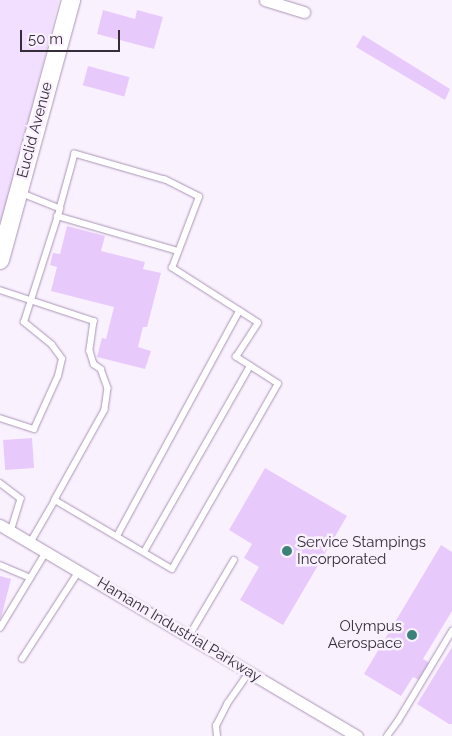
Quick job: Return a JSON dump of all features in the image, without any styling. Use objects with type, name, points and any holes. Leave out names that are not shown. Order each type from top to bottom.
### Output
[{"type":"main road","name":"Euclid Avenue","points":[[0,260],[71,0]]},
{"type":"street","points":[[265,0],[304,12]]},
{"type":"street","name":"Hamann Industrial Parkway","points":[[0,525],[357,736]]},
{"type":"lane","points":[[0,418],[34,429],[58,376],[62,359],[52,345],[24,322],[60,209],[75,154],[164,180],[200,197],[172,268],[258,323],[236,358],[278,384],[172,568],[55,500]]},
{"type":"lane","points":[[18,192],[60,209]]},
{"type":"lane","points":[[57,216],[178,251]]},
{"type":"lane","points":[[0,290],[94,321],[90,352],[94,364],[101,369],[108,388],[105,410],[30,543]]},
{"type":"lane","points":[[117,536],[239,311]]},
{"type":"lane","points":[[144,552],[250,366]]},
{"type":"lane","points":[[0,483],[21,499],[11,531]]},
{"type":"lane","points":[[0,628],[46,552]]},
{"type":"lane","points":[[189,636],[234,560]]},
{"type":"lane","points":[[0,565],[30,578]]},
{"type":"lane","points":[[22,659],[79,571]]},
{"type":"lane","points":[[387,736],[452,631]]},
{"type":"lane","points":[[217,736],[216,726],[227,704],[249,672]]},
{"type":"shaded area","points":[[0,0],[59,0],[0,233]]},
{"type":"building","points":[[103,10],[135,19],[137,10],[163,17],[154,49],[97,34]]},
{"type":"building","points":[[363,35],[450,89],[445,100],[356,47]]},
{"type":"building","points":[[88,66],[130,77],[124,96],[83,85]]},
{"type":"building","points":[[67,226],[105,236],[101,251],[145,262],[143,269],[161,273],[147,327],[143,327],[138,347],[151,351],[145,369],[97,357],[102,338],[106,339],[114,307],[51,291],[57,267],[50,265],[53,253],[60,254]]},
{"type":"building","points":[[32,438],[34,468],[5,470],[3,440]]},
{"type":"building","name":"Service Stampings Incorporated","points":[[265,468],[347,516],[283,625],[240,600],[259,567],[244,558],[252,544],[229,530]]},
{"type":"building","name":"Olympus Aerospace","points":[[441,545],[452,552],[452,611],[423,659],[431,664],[421,681],[413,677],[401,696],[364,674]]},
{"type":"building","points":[[0,576],[11,579],[1,618],[0,618]]},
{"type":"building","points":[[452,647],[452,724],[449,724],[417,704]]},
{"type":"place","name":"Service Stampings Incorporated","points":[[287,551]]},
{"type":"place","name":"Olympus Aerospace","points":[[412,635]]}]
